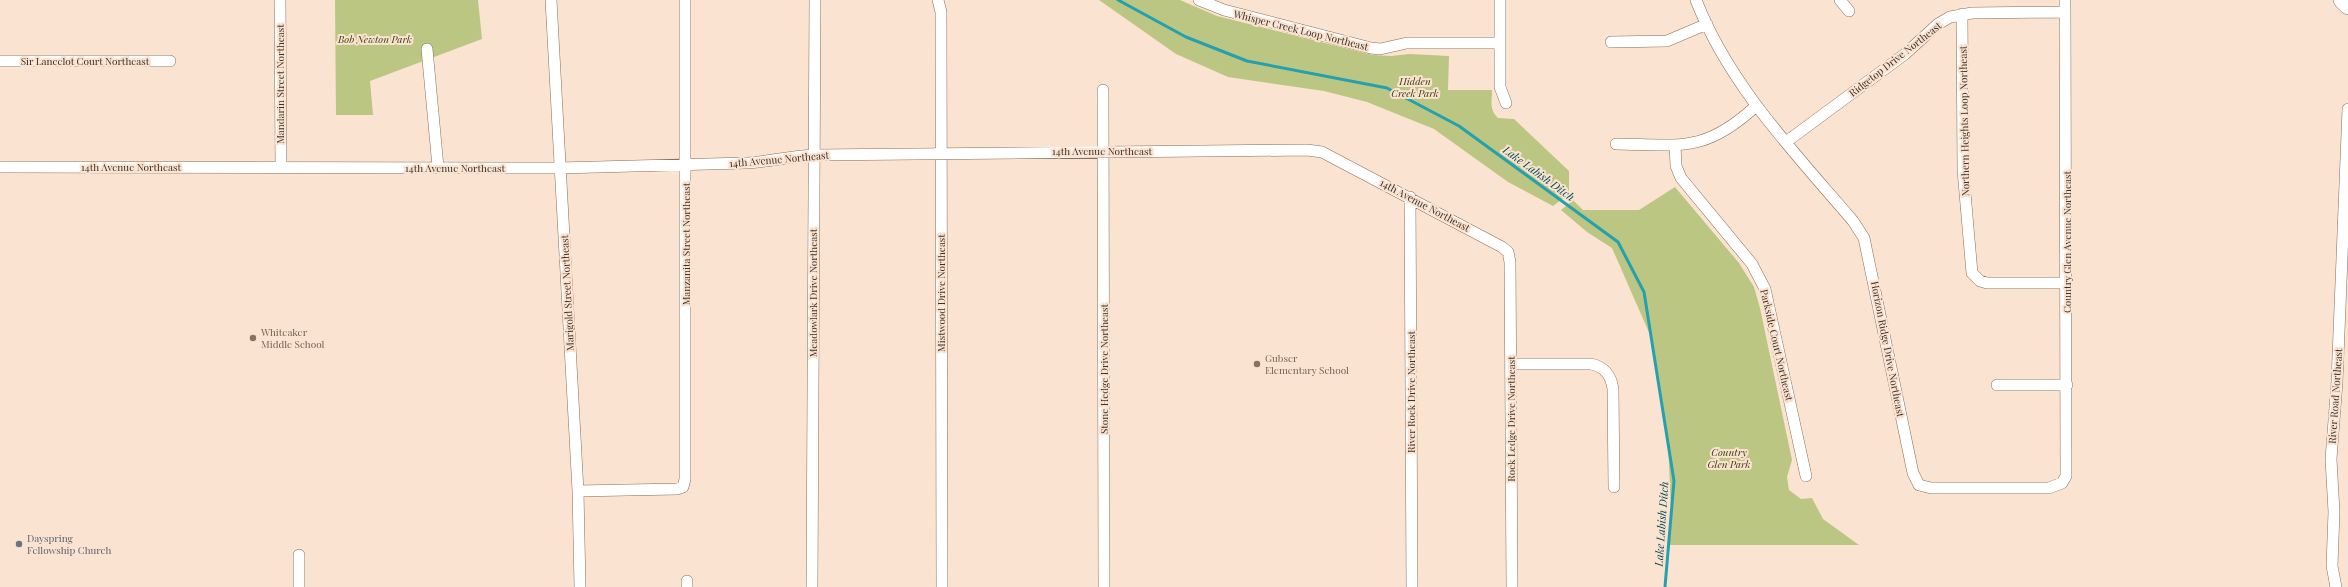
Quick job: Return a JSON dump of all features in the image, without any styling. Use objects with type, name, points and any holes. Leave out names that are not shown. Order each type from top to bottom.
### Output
[{"type":"main road","points":[[2342,0],[2348,6]]},
{"type":"street","name":"Mandarin Street Northeast","points":[[280,0],[281,167]]},
{"type":"street","name":"Marigold Street Northeast","points":[[551,0],[578,491],[580,587]]},
{"type":"street","name":"Manzanita Street Northeast","points":[[578,491],[666,490],[683,487],[686,470],[685,0]]},
{"type":"street","name":"Meadowlark Drive Northeast","points":[[812,587],[815,0]]},
{"type":"street","name":"Mistwood Drive Northeast","points":[[938,0],[941,12],[942,587]]},
{"type":"street","name":"Whisper Creek Loop Northeast","points":[[1199,0],[1224,10],[1371,48],[1380,49],[1407,43],[1500,43]]},
{"type":"street","points":[[1500,0],[1500,88],[1506,103]]},
{"type":"street","name":"Horizon Ridge Drive Northeast","points":[[1696,0],[1734,74],[1756,106],[1864,238],[1913,473],[1917,482],[1923,487],[1931,488],[2049,488],[2062,484]]},
{"type":"street","points":[[1840,0],[1849,11]]},
{"type":"street","name":"Country Glen Avenue Northeast","points":[[2062,484],[2066,476],[2068,466],[2064,0]]},
{"type":"street","name":"Ridgetop Drive Northeast","points":[[1786,142],[1905,54],[1938,24],[1950,17],[1962,14],[2065,12]]},
{"type":"street","name":"Northern Heights Loop Northeast","points":[[1962,14],[1963,170],[1972,273],[1980,281],[1987,283],[2067,283]]},
{"type":"street","points":[[1611,42],[1667,41],[1707,24]]},
{"type":"street","points":[[427,49],[438,167]]},
{"type":"street","name":"Sir Lancelot Court Northeast","points":[[0,61],[170,61]]},
{"type":"street","name":"Stone Hedge Drive Northeast","points":[[1103,90],[1104,587]]},
{"type":"street","points":[[1616,144],[1675,145],[1700,142],[1715,137],[1732,126],[1756,106]]},
{"type":"street","name":"River Road Northeast","points":[[2336,587],[2332,566],[2334,512],[2331,459],[2337,374],[2348,109]]},
{"type":"street","name":"Parkside Court Northeast","points":[[1675,145],[1676,166],[1681,178],[1752,264],[1765,289],[1806,476]]},
{"type":"street","name":"14th Avenue Northeast","points":[[0,166],[560,168],[771,162],[794,156],[814,155],[1103,151],[1317,151],[1334,157],[1410,197],[1502,246],[1508,252]]},
{"type":"street","name":"River Rock Drive Northeast","points":[[1410,197],[1412,587]]},
{"type":"street","name":"Rock Ledge Drive Northeast","points":[[1508,252],[1510,262],[1512,587]]},
{"type":"street","points":[[1511,364],[1591,364],[1599,366],[1609,374],[1613,389],[1614,487]]},
{"type":"street","points":[[1997,385],[2067,385]]},
{"type":"street","points":[[299,556],[299,587]]},
{"type":"green space","name":"Bob Newton Park","points":[[335,0],[478,0],[482,39],[370,81],[373,115],[336,115]]},
{"type":"green space","name":"Hidden Creek Park","points":[[1099,0],[1180,0],[1217,16],[1373,55],[1391,56],[1410,54],[1449,56],[1448,90],[1492,90],[1492,108],[1495,115],[1498,118],[1514,119],[1569,171],[1569,194],[1553,206],[1508,182],[1434,129],[1367,102],[1324,91],[1228,77],[1176,54]]},
{"type":"green space","name":"Country Glen Park","points":[[1675,187],[1739,263],[1754,287],[1760,308],[1792,460],[1787,477],[1789,490],[1801,499],[1812,498],[1823,519],[1859,545],[1667,545],[1671,512],[1668,441],[1659,378],[1651,337],[1612,248],[1587,232],[1561,210],[1573,200],[1583,210],[1639,210]]},
{"type":"waterway","name":"Lake Labish Ditch","points":[[1118,0],[1186,37],[1247,61],[1387,88],[1459,126],[1618,242],[1644,292],[1674,481],[1665,587]]},
{"type":"place","name":"Whiteaker Middle School","points":[[253,338]]},
{"type":"place","name":"Gubser Elementary School","points":[[1257,364]]},
{"type":"place","name":"Dayspring Fellowship Church","points":[[19,544]]}]
